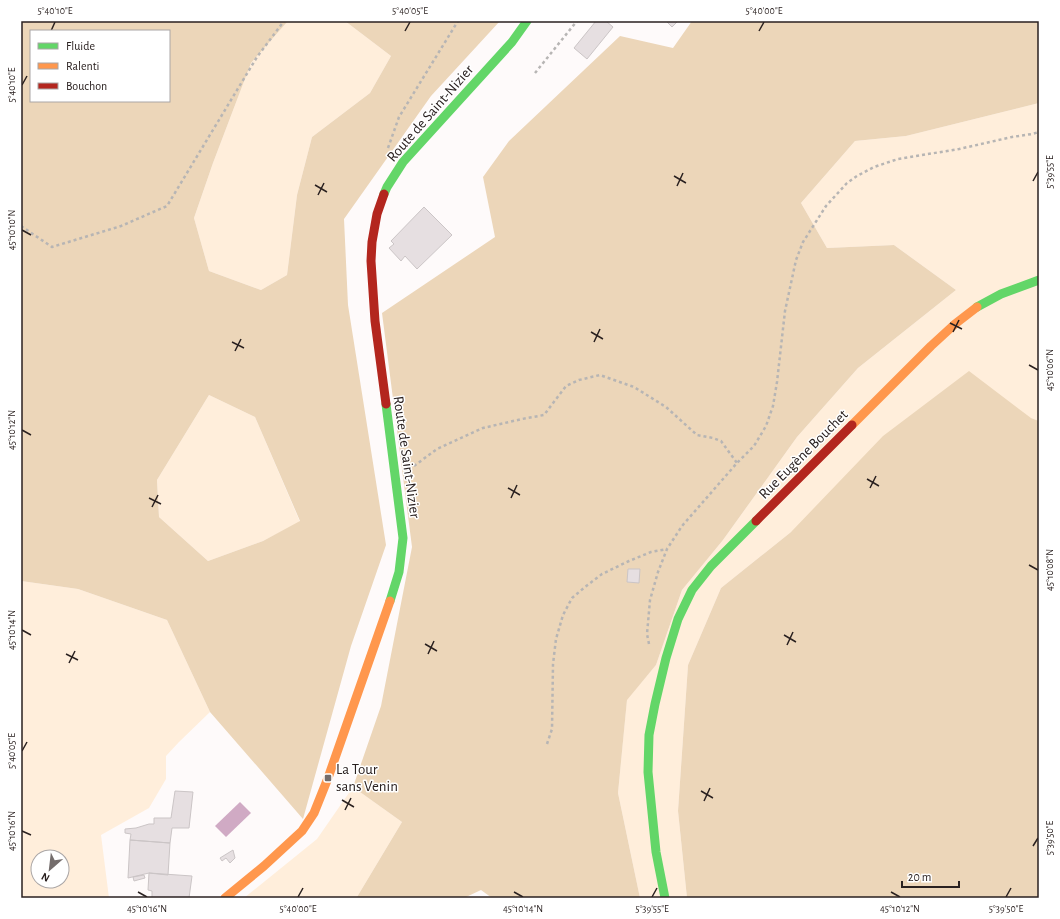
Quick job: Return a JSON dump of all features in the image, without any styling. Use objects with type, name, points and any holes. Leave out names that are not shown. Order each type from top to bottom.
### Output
[{"type":"main road","name":"Route de Saint-Nizier","points":[[225,898],[264,866],[302,831],[314,813],[328,778],[393,594],[399,572],[404,538],[382,384],[375,321],[371,261],[372,242],[377,214],[387,187],[403,162],[512,42],[527,21]]},
{"type":"main road","name":"Rue Eugène Bouchet","points":[[665,898],[656,852],[648,772],[649,735],[666,658],[678,619],[692,590],[711,566],[931,346],[963,318],[984,304],[1000,295],[1039,280]]},
{"type":"path","points":[[22,227],[52,247],[121,226],[167,206],[257,57],[284,21]]},
{"type":"path","points":[[386,154],[398,117],[458,21]]},
{"type":"path","points":[[535,73],[578,21]]},
{"type":"path","points":[[649,648],[647,634],[650,600],[658,572],[667,549],[682,526],[737,463],[754,446],[766,426],[777,382],[785,311],[796,260],[803,242],[831,201],[847,183],[857,176],[874,167],[898,159],[959,149],[1039,132]]},
{"type":"path","points":[[396,479],[437,449],[483,428],[544,415],[566,386],[579,380],[600,374],[634,387],[666,407],[697,435],[720,441],[737,463]]},
{"type":"path","points":[[546,744],[552,729],[553,664],[556,639],[563,616],[572,598],[602,574],[651,552],[667,549]]},
{"type":"shaded area","points":[[21,21],[288,21],[251,63],[194,218],[209,271],[261,290],[287,275],[297,195],[312,137],[370,93],[391,56],[345,21],[500,21],[431,96],[344,219],[348,305],[386,545],[351,646],[303,819],[210,712],[167,620],[78,589],[21,581]],"holes":[[[209,395],[255,417],[300,521],[263,541],[208,561],[159,517],[157,480]]]},
{"type":"shaded area","points":[[288,21],[345,21],[391,56],[370,93],[312,137],[297,195],[287,275],[261,290],[209,271],[194,218],[251,63]]},
{"type":"shaded area","points":[[692,21],[1039,21],[1039,103],[906,136],[855,141],[801,203],[827,248],[894,245],[956,290],[858,368],[797,437],[723,540],[682,590],[656,665],[627,700],[618,793],[640,898],[492,898],[481,890],[464,898],[357,897],[402,822],[353,787],[381,706],[412,547],[382,313],[495,237],[483,177],[509,141],[620,36],[673,48]]},
{"type":"shaded area","points":[[1039,103],[1039,421],[1031,418],[791,532],[721,588],[688,665],[678,811],[687,898],[640,898],[618,793],[627,699],[656,665],[682,590],[723,540],[797,437],[858,368],[956,290],[894,245],[827,248],[801,203],[855,141],[906,136]]},
{"type":"shaded area","points":[[969,371],[1031,418],[1039,421],[1039,898],[687,898],[678,811],[688,665],[721,588],[791,532],[883,436]]},
{"type":"shaded area","points":[[209,395],[255,417],[300,522],[263,541],[208,561],[159,517],[157,480]]},
{"type":"shaded area","points":[[21,581],[78,589],[167,620],[210,712],[166,756],[166,779],[149,808],[101,835],[109,898],[21,898]]},
{"type":"shaded area","points":[[353,787],[402,822],[357,897],[359,898],[244,898],[317,839]]},
{"type":"shaded area","points":[[240,802],[251,813],[226,837],[215,826]]},
{"type":"building","points":[[596,21],[606,21],[613,27],[587,59],[574,48]]},
{"type":"building","points":[[666,21],[678,21],[672,27]]},
{"type":"building","points":[[424,207],[452,235],[417,269],[405,256],[401,261],[389,248],[394,244],[391,241]]},
{"type":"building","points":[[628,569],[640,569],[639,583],[627,582]]},
{"type":"building","points":[[175,791],[193,792],[189,828],[172,828],[170,843],[130,840],[131,834],[125,833],[125,829],[154,824],[154,818],[171,818]]},
{"type":"building","points":[[130,840],[170,843],[168,875],[149,873],[128,878]]},
{"type":"building","points":[[233,850],[235,858],[230,863],[226,858],[222,861],[220,858]]},
{"type":"building","points":[[149,873],[192,876],[189,898],[152,898],[152,891],[148,890]]},
{"type":"building","points":[[144,875],[145,878],[134,881],[133,877]]},
{"type":"traffic: fast","points":[[384,194],[403,162],[512,42],[527,21]]},
{"type":"traffic: fast","points":[[977,307],[1001,294],[1039,280]]},
{"type":"traffic: fast","points":[[386,404],[403,538],[399,572],[390,601]]},
{"type":"traffic: fast","points":[[665,898],[656,852],[648,772],[649,735],[666,658],[678,619],[692,590],[711,566],[756,521]]},
{"type":"traffic: slow","points":[[852,425],[931,346],[955,324],[977,307]]},
{"type":"traffic: slow","points":[[225,898],[264,866],[302,831],[314,813],[328,778],[390,601]]},
{"type":"traffic: jam","points":[[384,194],[377,214],[372,242],[371,261],[375,321],[386,404]]},
{"type":"traffic: jam","points":[[756,521],[852,425]]},
{"type":"place","name":"La Tour sans Venin","points":[[328,778]]}]
